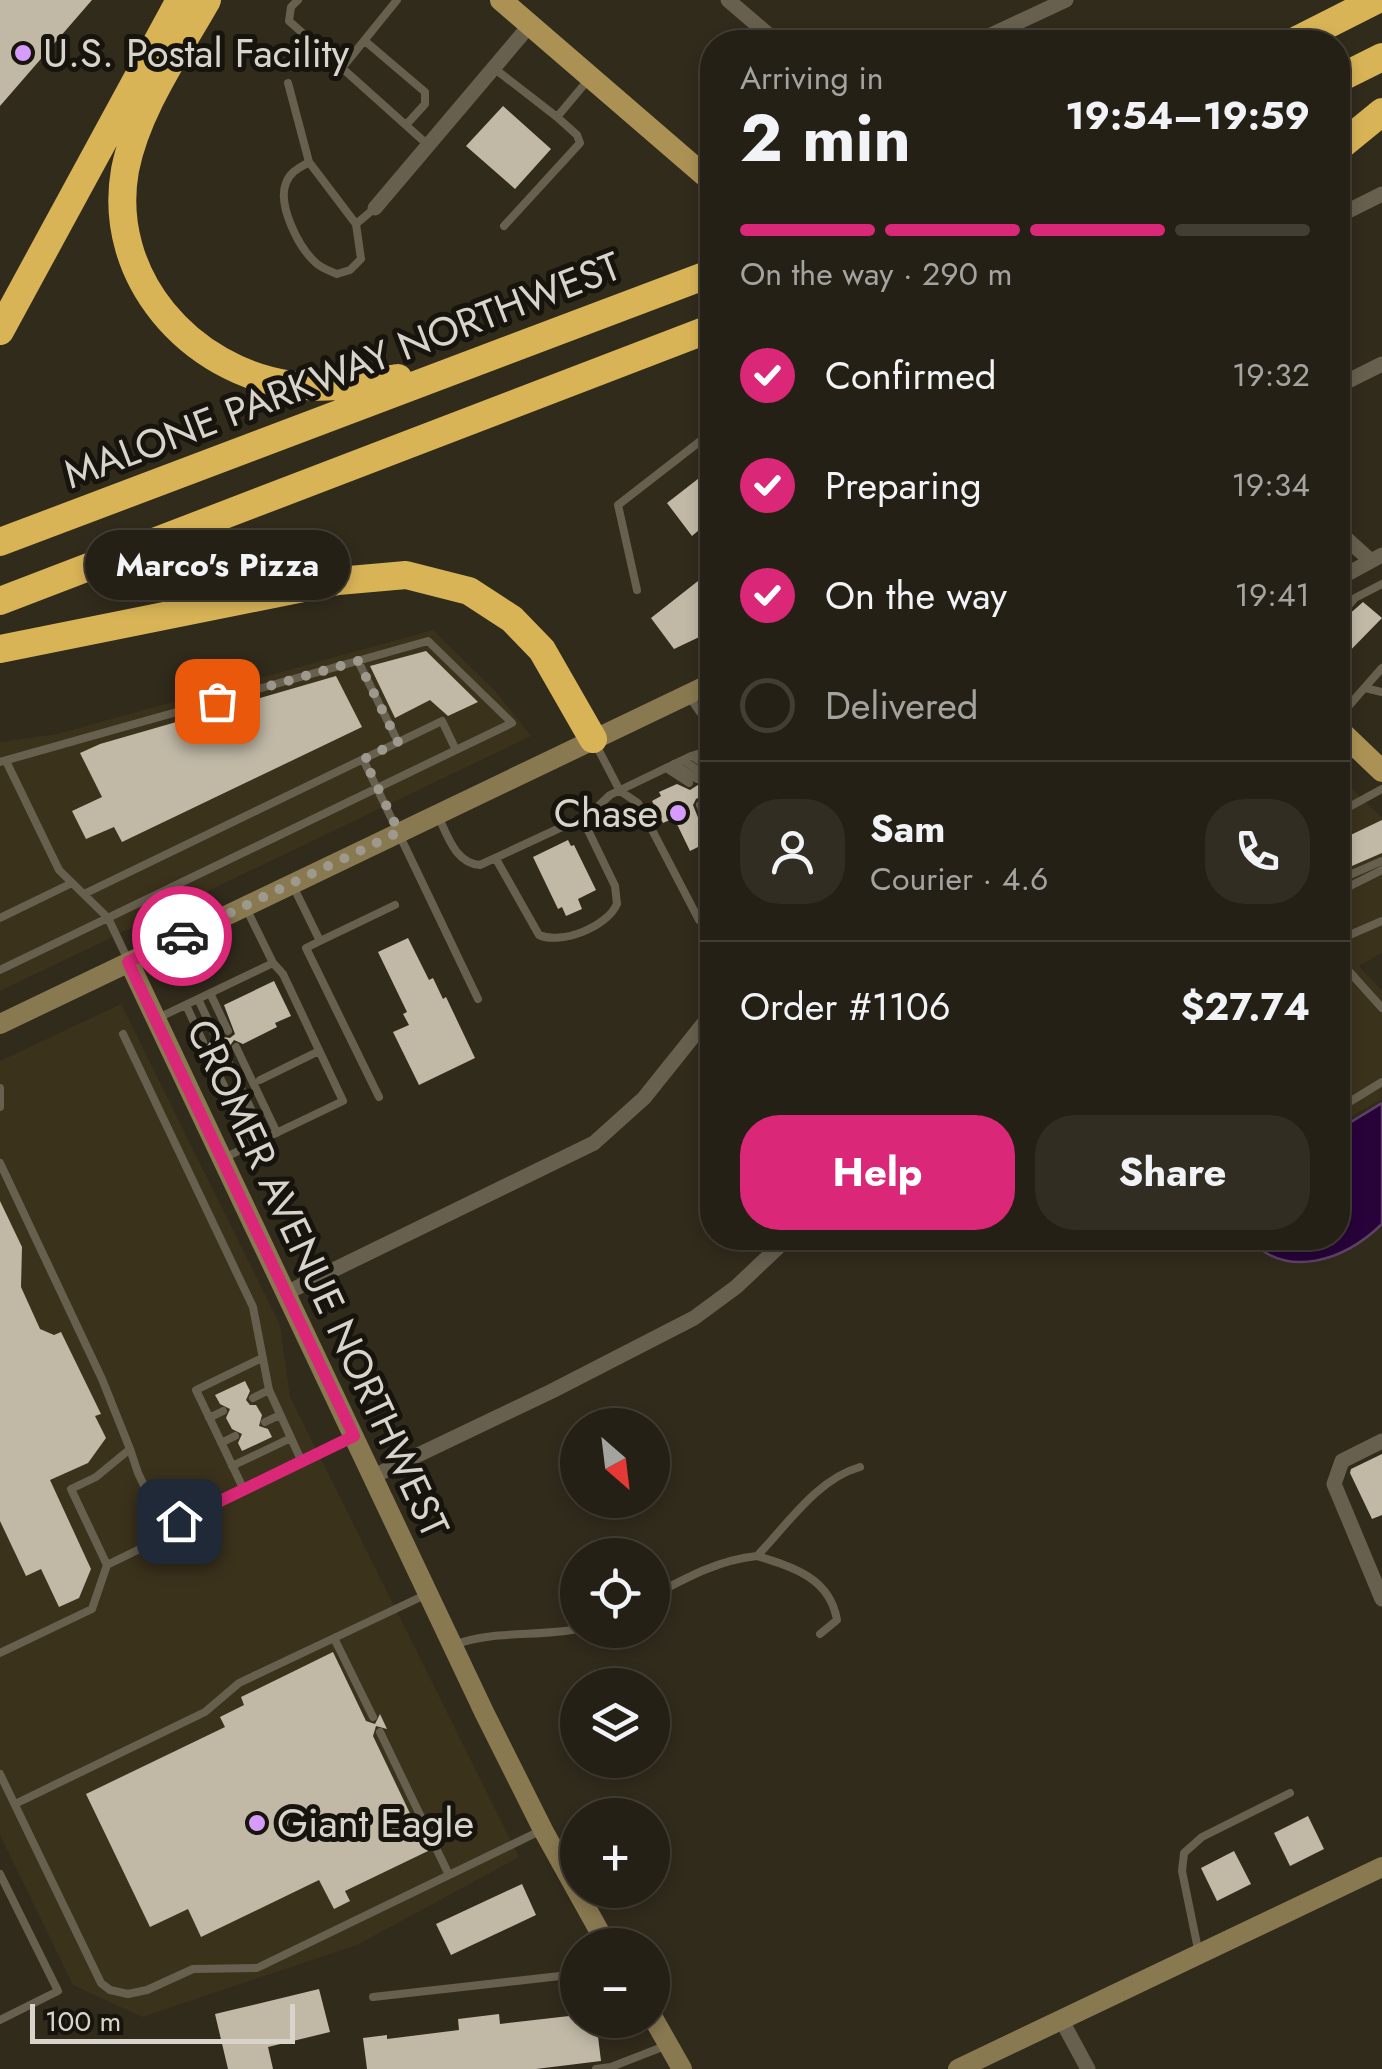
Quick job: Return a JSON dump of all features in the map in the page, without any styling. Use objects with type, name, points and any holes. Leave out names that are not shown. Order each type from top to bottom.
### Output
[{"type":"highway","points":[[0,330],[180,0]]},
{"type":"highway","points":[[208,0],[146,110],[125,172],[124,217],[128,238],[135,264],[160,311],[178,331],[222,362],[246,374],[294,386],[365,383],[473,362]]},
{"type":"highway","points":[[1316,30],[1376,0]]},
{"type":"highway","points":[[1350,73],[1382,58]]},
{"type":"highway","points":[[1350,138],[1382,112]]},
{"type":"highway","name":"MALONE PARKWAY NORTHWEST","points":[[0,542],[700,277]]},
{"type":"highway","points":[[0,600],[700,333]]},
{"type":"highway","points":[[0,650],[338,580],[406,576],[469,592],[512,619],[542,650],[593,739]]},
{"type":"main road","points":[[501,0],[700,168]]},
{"type":"street","points":[[728,0],[763,30]]},
{"type":"street","points":[[1002,30],[1066,0]]},
{"type":"street","points":[[375,208],[530,26]]},
{"type":"street","points":[[1350,210],[1382,194]]},
{"type":"street","points":[[1350,380],[1382,364]]},
{"type":"street","points":[[1350,539],[1377,558],[1350,573]]},
{"type":"street","points":[[0,1024],[700,688]]},
{"type":"street","name":"CROMER AVENUE NORTHWEST","points":[[128,962],[453,1646],[543,1830],[598,1928]]},
{"type":"street","points":[[286,1293],[594,1144],[644,1098],[700,1027]]},
{"type":"street","points":[[374,1476],[694,1318],[736,1288],[776,1250]]},
{"type":"street","points":[[1382,1441],[1342,1461],[1334,1484],[1382,1599]]},
{"type":"street","points":[[958,2069],[1382,1866]]},
{"type":"street","points":[[1062,2021],[1088,2069]]},
{"type":"street","points":[[665,2038],[682,2069]]},
{"type":"lane","points":[[298,0],[289,21],[428,145]]},
{"type":"lane","points":[[342,68],[397,0]]},
{"type":"lane","points":[[364,41],[425,92],[424,104],[406,125]]},
{"type":"lane","points":[[493,68],[577,135],[580,143],[504,226]]},
{"type":"lane","points":[[556,117],[590,77]]},
{"type":"lane","points":[[288,82],[309,162],[356,224],[360,259],[350,270],[337,274],[316,264],[302,246],[286,210],[284,185],[294,170],[309,162]]},
{"type":"lane","points":[[356,224],[375,208]]},
{"type":"lane","points":[[637,590],[618,505],[700,441]]},
{"type":"lane","points":[[1350,604],[1382,584]]},
{"type":"lane","points":[[0,970],[108,918],[378,788],[512,723],[428,641],[3,761],[59,870],[108,918],[128,962]]},
{"type":"lane","points":[[358,661],[398,742]]},
{"type":"lane","points":[[1350,704],[1382,668]]},
{"type":"lane","points":[[1364,688],[1382,692]]},
{"type":"lane","points":[[688,694],[700,712]]},
{"type":"lane","points":[[84,894],[442,721],[456,750]]},
{"type":"lane","points":[[593,739],[620,791],[638,803],[700,920]]},
{"type":"lane","points":[[436,814],[454,850],[465,862],[480,865],[582,818],[620,791],[700,753]]},
{"type":"lane","points":[[364,759],[478,999]]},
{"type":"lane","points":[[678,762],[700,776]]},
{"type":"lane","points":[[678,762],[700,776]]},
{"type":"lane","points":[[1350,807],[1382,790]]},
{"type":"lane","points":[[496,859],[539,936],[556,940],[567,937],[606,918],[617,904],[615,886],[582,818]]},
{"type":"lane","points":[[1350,875],[1382,861]]},
{"type":"lane","points":[[1350,886],[1382,870]]},
{"type":"lane","points":[[0,918],[72,883]]},
{"type":"lane","points":[[292,884],[320,941]]},
{"type":"lane","points":[[380,1097],[306,948],[395,905]]},
{"type":"lane","points":[[222,1159],[343,1101],[283,974],[273,963],[245,906]]},
{"type":"lane","points":[[1350,935],[1382,920]]},
{"type":"lane","points":[[156,1019],[273,963]]},
{"type":"lane","points":[[1350,972],[1382,1008]]},
{"type":"lane","points":[[210,993],[228,1030]]},
{"type":"lane","points":[[198,999],[216,1036]]},
{"type":"lane","points":[[186,1005],[204,1042]]},
{"type":"lane","points":[[123,1034],[253,1306],[268,1390],[302,1462]]},
{"type":"lane","points":[[236,1047],[277,1132]]},
{"type":"lane","points":[[260,1080],[319,1051]]},
{"type":"lane","points":[[224,1053],[265,1138]]},
{"type":"lane","points":[[212,1059],[252,1144]]},
{"type":"lane","points":[[1350,1101],[1382,1082]]},
{"type":"lane","points":[[0,1088],[0,1106]]},
{"type":"lane","points":[[0,1163],[102,1380],[166,1532]]},
{"type":"lane","points":[[244,1490],[196,1390],[262,1358]]},
{"type":"lane","points":[[253,1398],[268,1390]]},
{"type":"lane","points":[[210,1418],[223,1411]]},
{"type":"lane","points":[[265,1422],[280,1414]]},
{"type":"lane","points":[[221,1443],[235,1436]]},
{"type":"lane","points":[[107,1564],[154,1542],[179,1521],[354,1436]]},
{"type":"lane","points":[[232,1466],[291,1438]]},
{"type":"lane","points":[[0,1652],[92,1609],[107,1564],[71,1489],[96,1477],[130,1449]]},
{"type":"lane","points":[[757,1556],[822,1488],[847,1470],[860,1467]]},
{"type":"lane","points":[[670,1587],[734,1558],[757,1556],[794,1568],[824,1590],[837,1620],[820,1634]]},
{"type":"lane","points":[[15,1804],[205,1712],[239,1683],[429,1593]]},
{"type":"lane","points":[[453,1646],[487,1636],[560,1632]]},
{"type":"lane","points":[[334,1638],[373,1718]]},
{"type":"lane","points":[[380,1732],[449,1875]]},
{"type":"lane","points":[[0,1774],[101,1983],[122,1993],[141,1992],[193,1969],[258,1968],[543,1830]]},
{"type":"lane","points":[[1200,1954],[1181,1866],[1184,1852],[1202,1837],[1290,1794]]},
{"type":"lane","points":[[0,1874],[58,1991],[0,2020]]},
{"type":"lane","points":[[374,1997],[560,1976]]},
{"type":"lane","points":[[596,2069],[669,2044]]},
{"type":"shaded area","points":[[433,630],[495,691],[531,736],[0,991],[0,742],[57,734]]},
{"type":"shaded area","points":[[1350,787],[1382,818],[1382,953],[1359,966],[1382,991],[1382,1099],[1350,1117]]},
{"type":"shaded area","points":[[121,1004],[280,1325],[290,1397],[519,1857],[357,1945],[142,2017],[73,1985],[0,1835],[0,1061]]},
{"type":"shaded area","points":[[1382,1103],[1382,1224],[1350,1248],[1350,1123]]},
{"type":"shaded area","points":[[1345,1250],[1316,1261],[1298,1262],[1263,1251]]},
{"type":"building","name":"U.S. Postal Facility","points":[[0,0],[92,0],[0,106]]},
{"type":"building","points":[[503,106],[551,149],[515,189],[466,146]]},
{"type":"building","points":[[700,477],[700,529],[692,536],[667,503]]},
{"type":"building","points":[[700,579],[700,637],[674,649],[651,618]]},
{"type":"building","points":[[1363,602],[1382,618],[1350,651],[1350,613]]},
{"type":"building","points":[[426,651],[478,702],[448,716],[430,700],[395,718],[370,666]]},
{"type":"building","points":[[336,676],[362,727],[122,842],[114,827],[86,839],[72,811],[102,797],[80,753]]},
{"type":"building","name":"Chase","points":[[677,784],[690,790],[700,784],[700,797],[693,805],[700,822],[700,846],[690,851],[674,818],[663,823],[652,801],[661,796],[659,792]]},
{"type":"building","points":[[1382,820],[1382,853],[1350,867],[1350,835]]},
{"type":"building","points":[[568,840],[596,890],[578,899],[582,909],[566,916],[562,907],[558,909],[533,857]]},
{"type":"building","points":[[408,938],[429,980],[433,978],[443,999],[446,997],[475,1058],[419,1085],[393,1032],[409,1025],[403,1014],[407,1012],[378,952]]},
{"type":"building","points":[[274,981],[291,1016],[243,1044],[234,1040],[229,1047],[220,1047],[217,1054],[207,1053],[202,1063],[194,1047],[205,1049],[210,1042],[218,1044],[223,1037],[235,1034],[224,1005]]},
{"type":"building","points":[[0,1201],[22,1247],[21,1287],[40,1329],[54,1335],[61,1332],[101,1414],[95,1416],[106,1438],[88,1463],[50,1480],[91,1569],[79,1598],[59,1607],[41,1569],[26,1576],[0,1521]]},
{"type":"building","points":[[245,1381],[250,1391],[246,1400],[256,1405],[262,1415],[259,1426],[268,1429],[272,1437],[242,1451],[238,1443],[242,1434],[232,1429],[226,1418],[230,1409],[220,1404],[215,1395]]},
{"type":"building","points":[[1382,1454],[1382,1515],[1372,1519],[1350,1473]]},
{"type":"building","name":"Giant Eagle","points":[[333,1652],[366,1721],[375,1724],[380,1714],[387,1729],[376,1726],[373,1736],[428,1851],[345,1891],[350,1901],[334,1909],[319,1880],[201,1937],[188,1909],[150,1927],[86,1794],[225,1727],[220,1717],[244,1705],[241,1697]]},
{"type":"building","points":[[1308,1816],[1324,1849],[1290,1866],[1274,1833]]},
{"type":"building","points":[[1234,1851],[1251,1884],[1217,1901],[1201,1868]]},
{"type":"building","points":[[522,1884],[536,1915],[451,1955],[436,1924]]},
{"type":"building","points":[[319,1989],[330,2032],[268,2047],[273,2069],[228,2069],[215,2014]]},
{"type":"building","points":[[499,2014],[500,2024],[560,2017],[560,2038],[598,2038],[601,2061],[536,2069],[367,2069],[363,2038],[459,2030],[458,2019]]},
{"type":"way so far","points":[[182,936],[399,832],[364,759],[398,742],[358,661],[217,701]]},
{"type":"place","name":"U.S. Postal Facility","points":[[23,53]]},
{"type":"place","name":"Marco's Pizza","points":[[217,701]]},
{"type":"place","name":"Chase","points":[[678,813]]},
{"type":"place","name":"Giant Eagle","points":[[257,1823]]},
{"type":"route","points":[[179,1521],[354,1436],[128,962],[182,936]]}]
